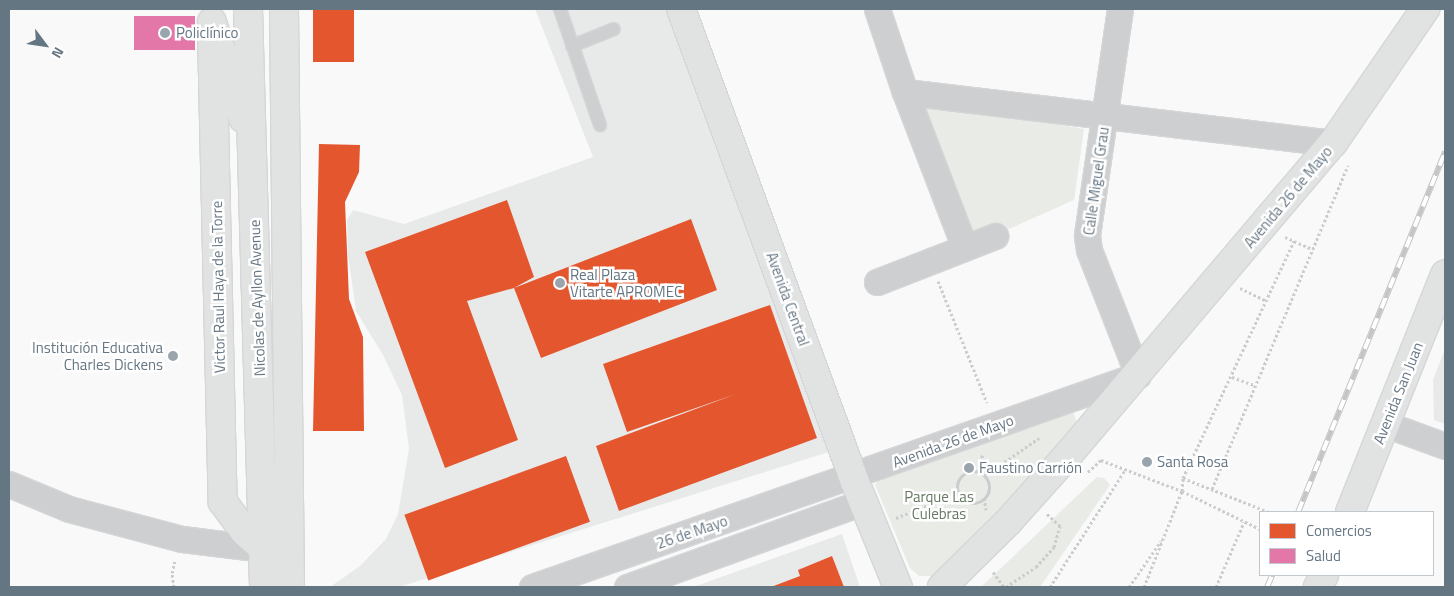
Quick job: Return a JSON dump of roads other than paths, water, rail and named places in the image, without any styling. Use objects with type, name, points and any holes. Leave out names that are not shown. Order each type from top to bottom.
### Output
[{"type":"street","name":"Nicolas de Ayllon Avenue","points":[[248,9],[264,587]]},
{"type":"street","name":"Nicolas de Ayllon Avenue","points":[[284,9],[290,587]]},
{"type":"street","name":"Avenida Central","points":[[681,9],[853,477],[898,587]]},
{"type":"street","points":[[877,9],[905,92],[964,246]]},
{"type":"street","name":"Calle Miguel Grau","points":[[1120,9],[1087,244],[1138,375]]},
{"type":"street","name":"Avenida 26 de Mayo","points":[[942,587],[1008,522],[1342,150],[1425,9]]},
{"type":"street","points":[[212,16],[253,149]]},
{"type":"street","name":"Victor Raul Haya de la Torre","points":[[212,16],[223,502],[244,531],[264,549]]},
{"type":"street","points":[[905,92],[1106,114],[1342,150]]},
{"type":"street","points":[[878,282],[964,246],[995,236]]},
{"type":"street","name":"Avenida San Juan","points":[[1350,511],[1445,274]]},
{"type":"street","name":"Avenida 26 de Mayo","points":[[853,477],[1138,375]]},
{"type":"street","points":[[1385,424],[1445,446]]},
{"type":"street","name":"26 de Mayo","points":[[532,587],[853,477]]},
{"type":"street","points":[[9,484],[69,509],[182,539],[264,549]]},
{"type":"street","name":"26 de Mayo","points":[[627,587],[863,502]]},
{"type":"lane","points":[[560,9],[600,125]]},
{"type":"lane","points":[[572,46],[614,29]]},
{"type":"railway","points":[[1298,511],[1445,152]]},
{"type":"railway","points":[[1267,587],[1272,576]]},
{"type":"place","name":"Policlínico","points":[[165,33]]},
{"type":"place","name":"Real Plaza Vitarte APROMEC","points":[[560,283]]},
{"type":"place","name":"Institución Educativa Charles Dickens","points":[[173,356]]},
{"type":"place","name":"Santa Rosa","points":[[1147,462]]},
{"type":"place","name":"Faustino Carrión","points":[[969,468]]},
{"type":"park label","name":"Parque Las Culebras","points":[[939,504]]}]
